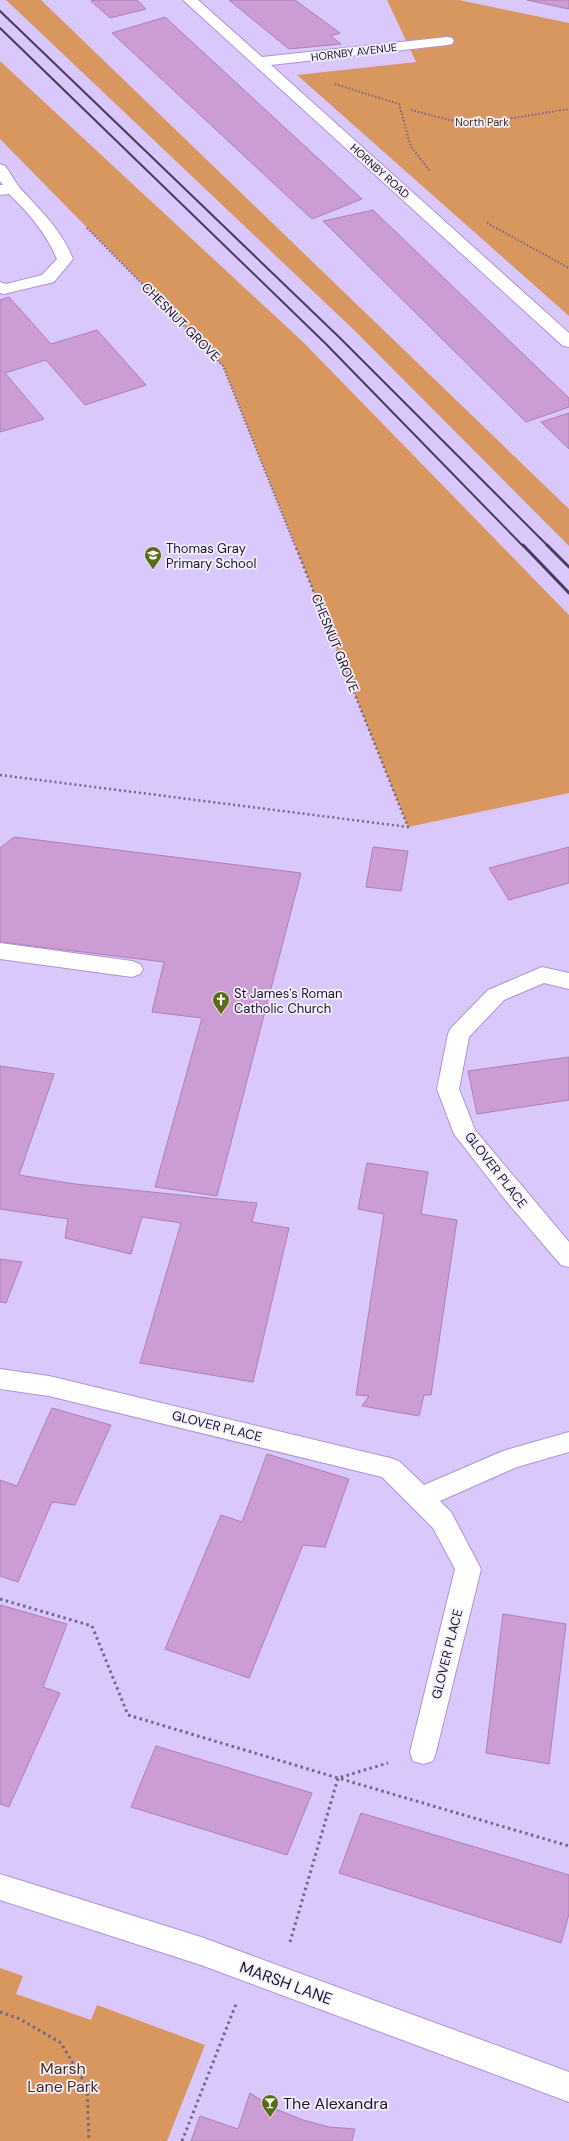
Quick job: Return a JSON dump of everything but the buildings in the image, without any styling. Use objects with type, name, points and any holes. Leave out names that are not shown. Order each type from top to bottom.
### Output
[{"type":"street","name":"HORNBY ROAD","points":[[190,0],[261,62],[569,342]]},
{"type":"street","name":"HORNBY AVENUE","points":[[261,62],[447,41]]},
{"type":"street","points":[[0,169],[7,190],[29,204],[60,246],[64,259],[48,279],[4,289],[0,287]]},
{"type":"street","points":[[0,951],[132,969]]},
{"type":"street","name":"GLOVER PLACE","points":[[569,981],[542,975],[496,996],[459,1034],[448,1089],[465,1134],[515,1196],[569,1258]]},
{"type":"street","name":"GLOVER PLACE","points":[[0,1379],[49,1386],[390,1468],[442,1520],[468,1569],[423,1752]]},
{"type":"street","points":[[421,1498],[512,1458],[569,1442]]},
{"type":"street","name":"MARSH LANE","points":[[0,1887],[201,1951],[569,2087]]},
{"type":"path","points":[[331,83],[399,104],[411,147],[433,175]]},
{"type":"path","points":[[411,110],[449,120],[488,122],[569,109]]},
{"type":"path","points":[[485,222],[569,268]]},
{"type":"path","name":"CHESNUT GROVE","points":[[0,775],[408,827],[223,366],[85,226]]},
{"type":"path","points":[[0,1599],[92,1626],[128,1715],[569,1846]]},
{"type":"path","points":[[338,1778],[423,1752]]},
{"type":"path","points":[[279,1981],[338,1778]]},
{"type":"path","points":[[182,2141],[249,1970]]},
{"type":"path","points":[[0,2012],[20,2019],[61,2043],[87,2087],[89,2141]]},
{"type":"green space","points":[[6,0],[41,0],[569,509],[569,546],[355,331]]},
{"type":"green space","name":"North Park","points":[[387,0],[459,0],[569,23],[569,316],[297,75],[416,62]]},
{"type":"green space","points":[[0,61],[304,343],[569,615],[569,793],[408,827],[223,366],[0,139]]},
{"type":"green space","name":"Marsh Lane Park","points":[[0,1968],[23,1976],[16,1994],[91,2020],[97,2005],[205,2045],[167,2141],[0,2141]]},
{"type":"railway","points":[[0,11],[341,339],[569,567]]},
{"type":"railway","points":[[0,28],[326,344],[523,546]]},
{"type":"railway","points":[[523,545],[569,593]]},
{"type":"place","name":"Thomas Gray Primary School","points":[[153,570]]},
{"type":"place","name":"St James's Roman Catholic Church","points":[[221,1015]]},
{"type":"place","name":"The Alexandra","points":[[270,2118]]}]
